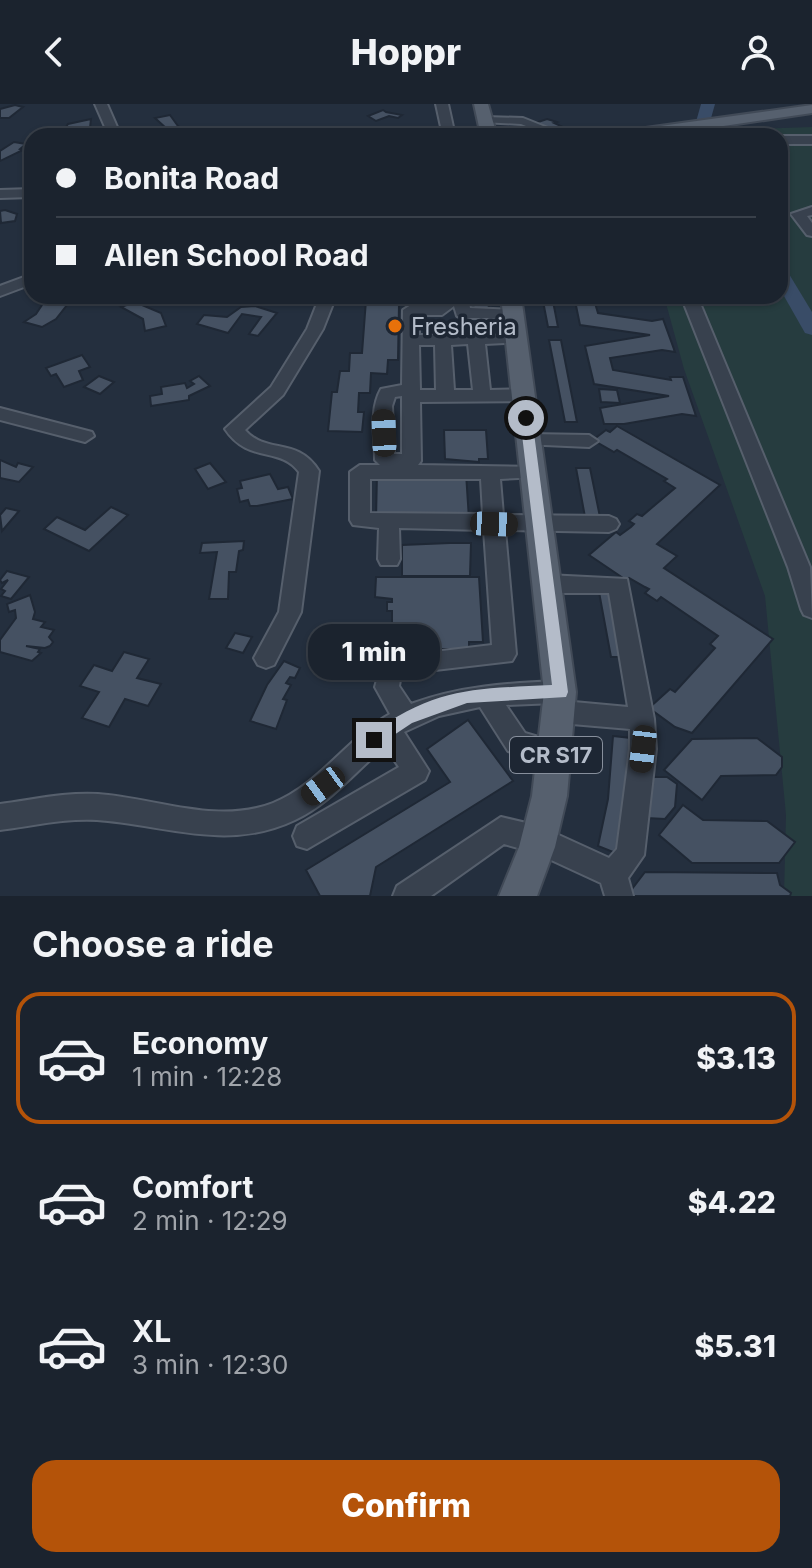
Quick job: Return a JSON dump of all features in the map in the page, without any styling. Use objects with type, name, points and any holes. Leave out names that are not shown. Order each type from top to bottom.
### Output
[{"type":"main road","points":[[481,104],[487,128]]},
{"type":"main road","points":[[680,128],[812,109]]},
{"type":"main road","name":"CR S17","points":[[512,304],[560,702],[556,753],[539,840],[518,896]]},
{"type":"street","points":[[101,104],[112,128]]},
{"type":"street","points":[[442,104],[447,128]]},
{"type":"street","points":[[788,140],[812,140]]},
{"type":"street","points":[[0,194],[24,193]]},
{"type":"street","points":[[812,211],[798,214],[812,232]]},
{"type":"street","points":[[0,291],[24,282]]},
{"type":"street","points":[[266,658],[290,612],[309,471],[299,458],[246,443],[234,429],[277,391],[315,329],[325,304]]},
{"type":"street","points":[[411,461],[411,310],[439,304]]},
{"type":"street","points":[[444,304],[445,396]]},
{"type":"street","points":[[461,304],[463,313],[512,304]]},
{"type":"street","points":[[692,304],[799,567],[812,609]]},
{"type":"street","points":[[411,340],[516,339]]},
{"type":"street","points":[[476,340],[482,395]]},
{"type":"street","points":[[523,395],[387,393],[383,406],[385,460],[531,458]]},
{"type":"street","points":[[0,414],[85,436]]},
{"type":"street","points":[[589,441],[490,472],[360,472],[360,520],[609,524]]},
{"type":"street","points":[[307,836],[416,771],[397,724],[387,687],[391,665],[504,654],[490,472]]},
{"type":"street","points":[[389,521],[389,559]]},
{"type":"street","points":[[407,896],[501,830],[539,840],[616,885],[630,855],[643,749],[642,719],[619,585],[547,584]]},
{"type":"street","points":[[486,695],[517,743],[556,753]]},
{"type":"street","points":[[0,817],[72,807],[98,807],[222,825],[270,817],[303,801],[343,772],[374,740],[397,724],[455,699],[486,695],[560,702],[642,719]]},
{"type":"green space","points":[[812,127],[812,896],[784,896],[786,815],[765,596],[684,369],[666,304],[788,304],[788,128],[783,128]]},
{"type":"building","points":[[15,105],[23,107],[9,118],[0,118],[0,109]]},
{"type":"building","points":[[383,110],[402,115],[376,121],[368,116]]},
{"type":"building","points":[[170,115],[181,128],[166,128],[155,118]]},
{"type":"building","points":[[91,119],[90,128],[65,128],[68,124]]},
{"type":"building","points":[[547,119],[563,127],[548,128],[535,123]]},
{"type":"building","points":[[14,142],[24,144],[20,149],[23,150],[0,161],[0,151]]},
{"type":"building","points":[[0,211],[17,214],[15,221],[1,223]]},
{"type":"building","points":[[43,304],[67,304],[56,319],[42,327],[24,322],[36,314]]},
{"type":"building","points":[[140,304],[161,313],[166,326],[145,331],[143,319],[121,307]]},
{"type":"building","points":[[366,304],[435,304],[399,305],[398,360],[388,360],[387,374],[371,373],[370,393],[359,393],[358,412],[364,412],[362,432],[328,431],[332,392],[337,392],[340,371],[349,371],[350,353],[362,353]]},
{"type":"building","points":[[473,304],[488,304],[489,308],[474,308]]},
{"type":"building","points":[[544,304],[554,304],[558,327],[548,327]]},
{"type":"building","points":[[576,304],[595,304],[598,313],[652,321],[663,319],[675,352],[662,350],[610,358],[613,370],[671,380],[670,377],[683,377],[696,416],[682,414],[624,424],[604,424],[600,408],[669,396],[594,384],[585,346],[650,335],[580,325]]},
{"type":"building","points":[[255,306],[277,313],[258,336],[249,334],[261,317],[242,314],[228,333],[197,324],[204,315],[227,317],[241,307]]},
{"type":"building","points":[[549,340],[561,340],[577,422],[565,422]]},
{"type":"building","points":[[82,355],[90,367],[79,371],[83,380],[64,387],[56,374],[51,376],[46,368]]},
{"type":"building","points":[[99,376],[114,382],[100,394],[84,387]]},
{"type":"building","points":[[199,376],[210,386],[189,396],[189,400],[151,406],[150,396],[162,394],[161,387],[185,383],[187,388],[194,384],[190,381]]},
{"type":"building","points":[[599,389],[617,390],[620,403],[601,402]]},
{"type":"building","points":[[617,426],[720,485],[657,544],[677,556],[664,568],[773,639],[692,733],[675,727],[649,708],[670,689],[675,692],[715,648],[710,644],[718,636],[661,597],[657,601],[645,593],[649,589],[629,578],[626,580],[589,555],[616,532],[620,535],[631,527],[634,524],[629,521],[637,514],[642,516],[675,488],[664,481],[667,479],[593,440]]},
{"type":"building","points":[[444,430],[486,430],[488,459],[479,459],[479,462],[445,459]]},
{"type":"building","points":[[0,460],[16,467],[18,463],[33,467],[19,482],[0,478]]},
{"type":"building","points":[[210,463],[226,482],[208,489],[195,469]]},
{"type":"building","points":[[576,468],[590,468],[600,517],[585,517]]},
{"type":"building","points":[[377,473],[466,473],[469,519],[376,519]]},
{"type":"building","points":[[270,474],[278,489],[288,487],[293,499],[257,506],[250,506],[248,500],[240,502],[237,489],[242,488],[240,481]]},
{"type":"building","points":[[111,507],[128,515],[89,551],[44,529],[57,517],[85,530]]},
{"type":"building","points":[[6,508],[19,511],[2,531],[0,515]]},
{"type":"building","points":[[244,541],[236,572],[229,572],[228,599],[209,599],[217,552],[200,553],[202,543]]},
{"type":"building","points":[[471,543],[470,576],[402,576],[402,545]]},
{"type":"building","points":[[7,571],[29,577],[11,599],[1,596],[5,591],[1,589],[8,580],[2,583],[0,580]]},
{"type":"building","points":[[376,577],[479,577],[483,642],[469,642],[469,649],[392,649],[392,611],[387,611],[387,602],[392,602],[392,599],[375,597]]},
{"type":"building","points":[[599,592],[615,593],[627,657],[611,657]]},
{"type":"building","points":[[30,595],[35,612],[33,619],[45,622],[41,627],[54,630],[49,637],[53,642],[50,646],[26,646],[40,649],[38,652],[41,653],[32,661],[0,652],[0,640],[16,618],[15,610],[9,612],[7,604]]},
{"type":"building","points":[[235,633],[252,637],[243,653],[226,648]]},
{"type":"building","points":[[124,652],[149,659],[137,678],[161,684],[148,706],[125,699],[109,727],[82,718],[99,692],[80,686],[94,665],[112,671]]},
{"type":"building","points":[[284,661],[300,668],[295,678],[290,677],[286,683],[291,685],[283,699],[287,700],[276,729],[250,721],[267,685]]},
{"type":"building","points":[[468,720],[513,781],[376,867],[370,896],[320,896],[306,870],[450,782],[427,749]]},
{"type":"building","points":[[613,736],[631,738],[618,854],[598,846],[608,799]]},
{"type":"building","points":[[757,738],[782,757],[782,767],[776,775],[721,776],[702,800],[664,770],[692,739]]},
{"type":"building","points":[[650,777],[667,777],[677,784],[675,807],[665,819],[646,818]]},
{"type":"building","points":[[683,805],[703,820],[767,821],[795,842],[779,863],[692,863],[659,835]]},
{"type":"building","points":[[645,872],[777,873],[780,885],[791,893],[790,896],[633,896],[629,893]]},
{"type":"waterway","points":[[701,128],[708,104]]},
{"type":"waterway","points":[[788,287],[812,329]]},
{"type":"place","name":"Fresheria","points":[[395,326]]},
{"type":"route","points":[[374,740],[406,718],[431,706],[467,696],[560,692],[526,418]]}]
